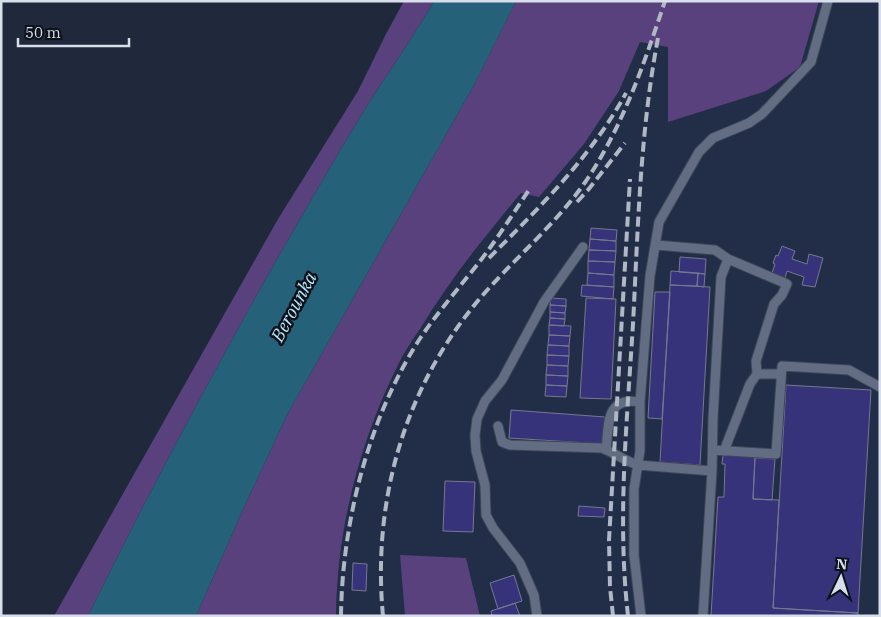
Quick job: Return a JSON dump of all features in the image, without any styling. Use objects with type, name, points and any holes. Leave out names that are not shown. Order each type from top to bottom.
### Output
[{"type":"lane","points":[[641,616],[634,556],[634,489],[640,451],[640,402],[650,276],[659,222],[699,152],[713,138],[749,123],[762,114],[810,62],[828,1]]},
{"type":"lane","points":[[656,245],[715,250],[728,259],[787,284],[782,295],[774,304],[756,361],[757,374],[750,384],[724,451]]},
{"type":"lane","points":[[536,616],[534,595],[520,563],[492,528],[486,515],[485,485],[476,451],[477,419],[485,401],[502,380],[544,302],[583,247]]},
{"type":"lane","points":[[703,616],[721,278],[728,259]]},
{"type":"lane","points":[[713,450],[776,454],[782,366],[849,370],[880,387]]},
{"type":"lane","points":[[757,374],[781,374]]},
{"type":"lane","points":[[606,450],[610,413],[617,405],[628,400],[640,402]]},
{"type":"lane","points":[[498,426],[502,442],[510,445],[606,450],[638,465],[712,471]]},
{"type":"shaded area","points":[[404,1],[434,1],[359,119],[287,241],[185,427],[88,616],[54,616],[278,219],[358,91]]},
{"type":"shaded area","points":[[516,1],[819,1],[800,67],[766,91],[668,122],[668,47],[640,42],[619,91],[584,144],[539,197],[521,193],[481,242],[455,276],[405,351],[372,425],[353,487],[346,519],[337,583],[336,616],[196,616],[288,413],[474,85]]},
{"type":"shaded area","points":[[651,1],[880,1],[880,616],[336,616],[337,586],[345,518],[363,446],[398,364],[436,303],[498,220],[521,193],[539,197],[619,91],[640,42]]},
{"type":"shaded area","points":[[400,555],[466,558],[480,616],[405,616]]},
{"type":"water","name":"Berounka","points":[[434,1],[516,1],[474,85],[288,413],[196,616],[88,616],[185,427],[287,241],[359,119]]},
{"type":"building","points":[[591,228],[617,230],[616,241],[590,239]]},
{"type":"building","points":[[590,239],[616,241],[616,251],[589,250]]},
{"type":"building","points":[[782,246],[795,251],[792,259],[807,264],[809,254],[823,258],[815,287],[802,285],[804,277],[787,271],[785,278],[772,273],[775,264],[773,263]]},
{"type":"building","points":[[589,250],[616,251],[615,262],[588,261]]},
{"type":"building","points":[[680,257],[706,259],[705,274],[679,272]]},
{"type":"building","points":[[588,261],[615,262],[614,275],[588,273]]},
{"type":"building","points":[[671,271],[698,273],[697,286],[670,285]]},
{"type":"building","points":[[588,273],[614,275],[614,287],[587,285]]},
{"type":"building","points":[[698,273],[705,274],[704,287],[697,286]]},
{"type":"building","points":[[582,285],[614,287],[613,299],[581,296]]},
{"type":"building","points":[[670,285],[710,287],[700,465],[660,462]]},
{"type":"building","points":[[655,292],[670,292],[662,419],[648,418]]},
{"type":"building","points":[[551,298],[566,299],[566,306],[550,305]]},
{"type":"building","points":[[586,298],[616,299],[611,399],[580,398]]},
{"type":"building","points":[[550,305],[566,306],[565,313],[550,312]]},
{"type":"building","points":[[550,312],[565,313],[565,319],[550,318]]},
{"type":"building","points":[[550,318],[565,319],[564,326],[549,325]]},
{"type":"building","points":[[549,325],[571,326],[570,336],[549,335]]},
{"type":"building","points":[[549,335],[570,336],[569,346],[548,345]]},
{"type":"building","points":[[548,345],[569,346],[569,356],[547,355]]},
{"type":"building","points":[[547,355],[569,356],[568,366],[547,365]]},
{"type":"building","points":[[547,365],[568,366],[568,376],[546,375]]},
{"type":"building","points":[[546,375],[568,376],[567,386],[546,385]]},
{"type":"building","points":[[546,385],[567,386],[566,397],[545,396]]},
{"type":"building","points":[[786,385],[871,390],[858,613],[773,608]]},
{"type":"building","points":[[511,410],[605,417],[603,444],[509,438]]},
{"type":"building","points":[[723,455],[755,457],[753,499],[779,500],[773,608],[858,613],[858,616],[711,616],[718,497],[724,497],[725,464],[722,464]]},
{"type":"building","points":[[755,458],[775,459],[772,500],[753,499]]},
{"type":"building","points":[[445,481],[475,482],[473,532],[443,531]]},
{"type":"building","points":[[579,506],[605,508],[604,517],[578,516]]},
{"type":"building","points":[[353,563],[367,564],[366,591],[352,590]]},
{"type":"building","points":[[514,575],[522,601],[498,609],[490,583]]},
{"type":"building","points":[[515,603],[520,616],[492,616],[491,611]]},
{"type":"railway","points":[[383,616],[381,573],[383,530],[389,487],[399,446],[414,406],[432,367],[455,331],[482,296],[562,212],[586,181],[611,139],[632,94],[665,1]]},
{"type":"railway","points":[[628,616],[623,543],[624,470],[643,145],[658,38]]},
{"type":"railway","points":[[489,258],[546,200],[581,160],[597,139],[626,93]]},
{"type":"railway","points":[[577,202],[625,143]]},
{"type":"railway","points":[[613,616],[609,540],[630,179]]},
{"type":"railway","points":[[341,616],[343,580],[353,507],[373,435],[387,401],[421,337],[484,256],[529,190]]}]
